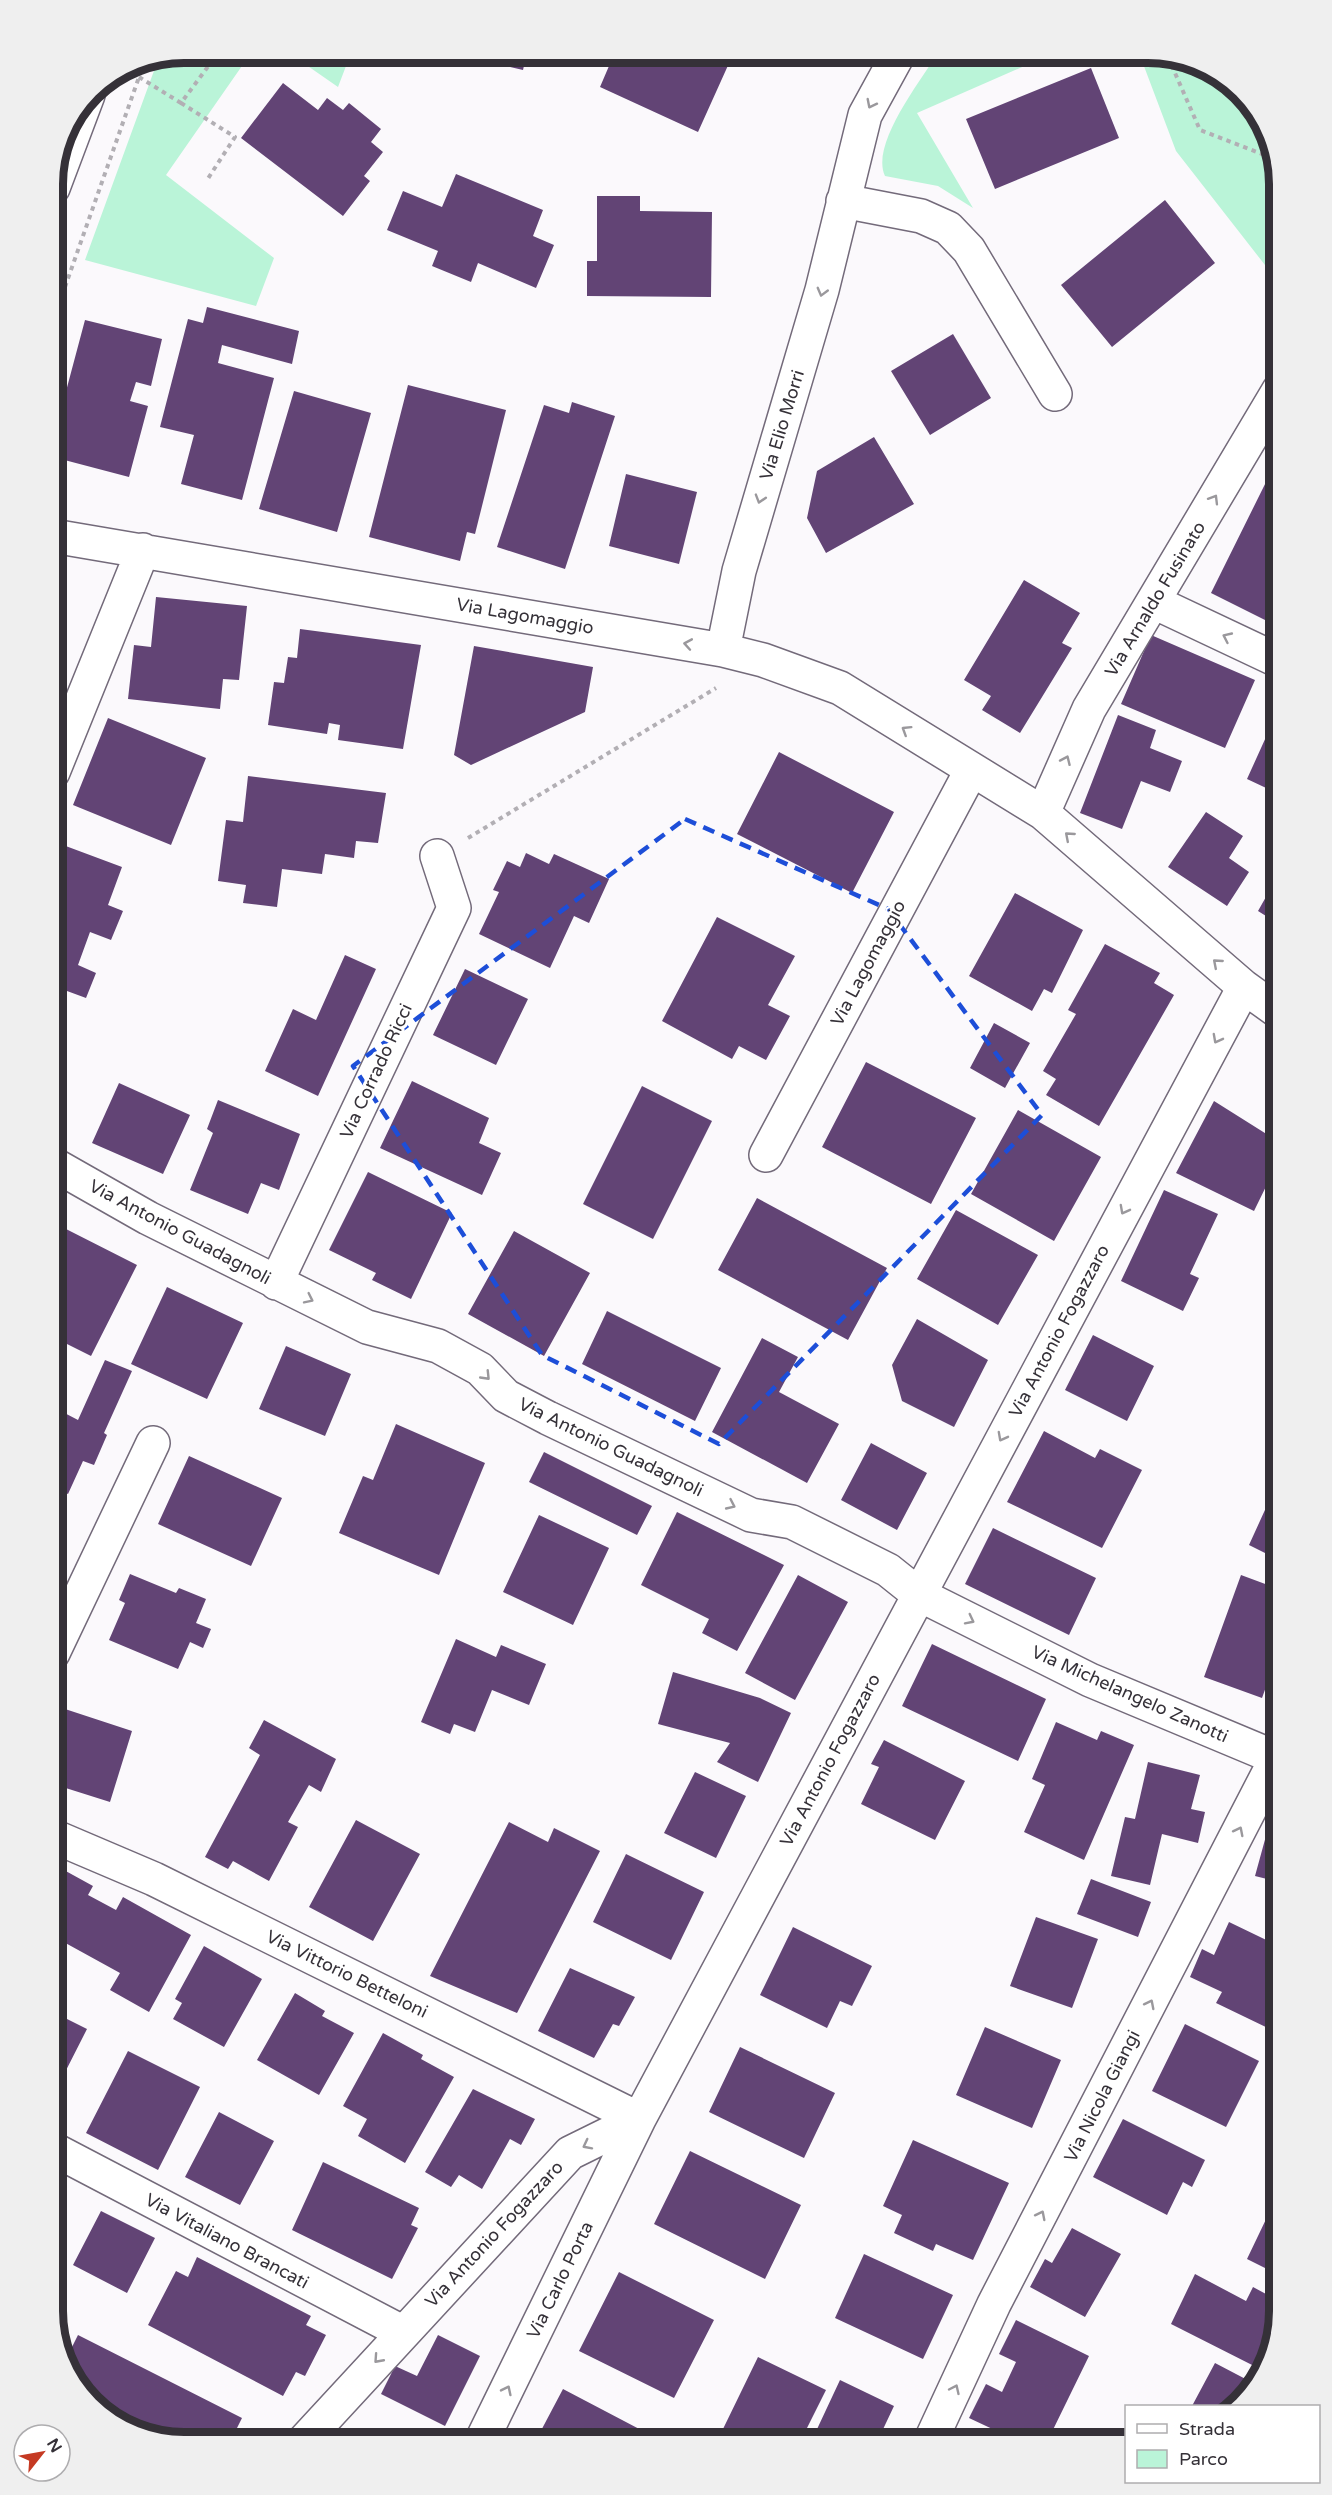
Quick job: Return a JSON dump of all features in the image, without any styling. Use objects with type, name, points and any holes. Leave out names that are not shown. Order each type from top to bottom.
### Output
[{"type":"street","name":"Via Elio Morri","points":[[723,650],[739,571],[822,290],[865,115],[894,63]]},
{"type":"street","points":[[843,201],[921,216],[948,228],[969,250],[1055,394]]},
{"type":"street","name":"Via Arnaldo Fusinato","points":[[1043,813],[1089,709],[1269,409]]},
{"type":"street","name":"Via Lagomaggio","points":[[63,538],[723,650],[763,660],[840,688],[971,771],[1043,813],[1245,987],[1269,1004]]},
{"type":"street","points":[[63,747],[143,550]]},
{"type":"street","points":[[1154,602],[1269,657]]},
{"type":"street","name":"Via Lagomaggio","points":[[766,1155],[971,771]]},
{"type":"street","name":"Via Corrado Ricci","points":[[276,1283],[454,908],[437,856]]},
{"type":"street","name":"Via Antonio Fogazzaro","points":[[312,2432],[402,2332],[570,2153],[639,2118],[1245,987]]},
{"type":"street","name":"Via Antonio Guadagnoli","points":[[63,1170],[148,1218],[367,1327],[438,1346],[480,1369],[506,1396],[516,1402],[751,1515],[792,1522],[888,1570],[918,1594]]},
{"type":"street","points":[[63,1632],[153,1443]]},
{"type":"street","name":"Via Michelangelo Zanotti","points":[[918,1594],[1090,1680],[1269,1752]]},
{"type":"street","name":"Via Nicola Giangi","points":[[935,2432],[994,2304],[1269,1775]]},
{"type":"street","name":"Via Vittorio Betteloni","points":[[63,1841],[154,1879],[639,2118]]},
{"type":"street","name":"Via Carlo Porta","points":[[487,2432],[639,2118]]},
{"type":"street","name":"Via Vitaliano Brancati","points":[[63,2155],[402,2332]]},
{"type":"path","points":[[182,103],[210,63]]},
{"type":"path","points":[[1171,65],[1200,130],[1266,155]]},
{"type":"path","points":[[63,293],[141,70]]},
{"type":"path","points":[[139,77],[235,137],[207,180]]},
{"type":"path","points":[[437,856],[763,660]]},
{"type":"highlighted area","points":[[685,819],[888,909],[1042,1115],[719,1444],[542,1355],[353,1066]]},
{"type":"green space","points":[[184,63],[244,63],[166,175],[274,258],[256,306],[85,260],[156,66]]},
{"type":"green space","points":[[303,63],[347,63],[338,87]]},
{"type":"green space","points":[[931,63],[1031,63],[917,113],[973,208],[938,186],[885,176],[882,163],[885,148],[891,131]]},
{"type":"green space","points":[[1143,63],[1172,65],[1202,75],[1228,93],[1253,123],[1263,145],[1268,168],[1269,270],[1176,151]]},
{"type":"building","points":[[494,63],[525,63],[523,70]]},
{"type":"building","points":[[610,63],[729,63],[698,132],[600,87]]},
{"type":"building","points":[[1091,68],[1119,138],[995,189],[966,119]]},
{"type":"building","points":[[283,83],[318,110],[327,98],[343,110],[349,103],[381,129],[371,142],[383,152],[364,176],[370,181],[343,216],[241,138]]},
{"type":"building","points":[[456,174],[543,210],[533,236],[554,245],[536,288],[478,263],[471,282],[432,266],[438,251],[387,230],[403,191],[442,207]]},
{"type":"building","points":[[597,196],[640,196],[640,211],[712,212],[711,297],[587,296],[587,261],[597,261]]},
{"type":"building","points":[[1165,200],[1215,263],[1112,347],[1061,285]]},
{"type":"building","points":[[207,307],[299,331],[292,364],[222,345],[218,363],[274,378],[242,500],[181,484],[194,435],[160,427],[188,319],[203,323]]},
{"type":"building","points":[[85,320],[162,339],[151,386],[136,382],[130,401],[148,406],[129,477],[63,460],[63,402]]},
{"type":"building","points":[[953,334],[991,398],[930,435],[891,371]]},
{"type":"building","points":[[408,385],[506,410],[475,534],[467,532],[460,561],[369,537]]},
{"type":"building","points":[[294,391],[371,413],[337,532],[259,509]]},
{"type":"building","points":[[572,402],[615,416],[565,569],[497,547],[544,405],[569,413]]},
{"type":"building","points":[[874,437],[914,504],[826,553],[807,518],[817,471]]},
{"type":"building","points":[[626,474],[697,492],[679,564],[609,546]]},
{"type":"building","points":[[1269,476],[1269,622],[1211,593]]},
{"type":"building","points":[[1024,580],[1080,613],[1062,643],[1072,648],[1020,733],[982,710],[991,696],[964,680]]},
{"type":"building","points":[[156,597],[247,606],[239,680],[223,679],[220,709],[128,699],[134,645],[151,647]]},
{"type":"building","points":[[300,629],[421,645],[403,749],[338,740],[340,725],[329,723],[327,734],[268,725],[274,682],[284,683],[288,657],[297,658]]},
{"type":"building","points":[[1151,635],[1255,680],[1225,748],[1121,704]]},
{"type":"building","points":[[474,646],[593,667],[585,712],[471,765],[454,755]]},
{"type":"building","points":[[1118,715],[1156,730],[1150,748],[1182,761],[1170,792],[1141,781],[1122,829],[1080,813]]},
{"type":"building","points":[[108,718],[206,758],[171,845],[73,805]]},
{"type":"building","points":[[1269,730],[1269,789],[1247,779]]},
{"type":"building","points":[[779,752],[894,812],[852,893],[737,834]]},
{"type":"building","points":[[248,776],[386,793],[378,843],[356,841],[354,858],[325,854],[322,874],[282,869],[277,907],[243,903],[246,885],[218,881],[226,820],[243,822]]},
{"type":"building","points":[[1206,812],[1243,836],[1229,858],[1249,872],[1227,906],[1168,867]]},
{"type":"building","points":[[63,845],[122,867],[108,905],[123,911],[111,940],[90,932],[78,965],[96,973],[86,998],[67,991],[63,1002]]},
{"type":"building","points":[[526,853],[549,864],[554,854],[609,879],[589,923],[574,916],[550,968],[479,934],[499,892],[493,890],[507,861],[520,867]]},
{"type":"building","points":[[1269,892],[1269,918],[1258,911]]},
{"type":"building","points":[[1015,893],[1083,930],[1052,993],[1044,989],[1032,1011],[969,976]]},
{"type":"building","points":[[717,917],[795,956],[768,1005],[790,1016],[766,1060],[739,1046],[732,1059],[662,1021]]},
{"type":"building","points":[[1105,944],[1160,973],[1154,983],[1174,995],[1099,1126],[1046,1095],[1056,1079],[1043,1071],[1076,1014],[1068,1010]]},
{"type":"building","points":[[345,955],[376,969],[318,1096],[265,1071],[293,1009],[316,1020]]},
{"type":"building","points":[[465,969],[528,999],[496,1065],[433,1035]]},
{"type":"building","points":[[994,1023],[1030,1043],[1005,1088],[970,1068]]},
{"type":"building","points":[[866,1062],[976,1118],[931,1204],[822,1147]]},
{"type":"building","points":[[412,1081],[489,1118],[479,1143],[501,1153],[482,1195],[380,1148]]},
{"type":"building","points":[[119,1083],[190,1115],[163,1174],[92,1143]]},
{"type":"building","points":[[642,1086],[712,1121],[653,1239],[583,1204]]},
{"type":"building","points":[[218,1100],[300,1134],[279,1190],[261,1183],[248,1214],[190,1190],[213,1133],[207,1129]]},
{"type":"building","points":[[1214,1101],[1269,1136],[1269,1180],[1254,1211],[1176,1173]]},
{"type":"building","points":[[1018,1110],[1101,1157],[1054,1241],[971,1194]]},
{"type":"building","points":[[368,1172],[452,1213],[411,1299],[372,1280],[376,1273],[329,1250]]},
{"type":"building","points":[[1164,1190],[1218,1214],[1190,1274],[1199,1278],[1183,1311],[1121,1281]]},
{"type":"building","points":[[757,1198],[887,1268],[848,1340],[718,1270]]},
{"type":"building","points":[[956,1210],[1038,1255],[998,1325],[917,1279]]},
{"type":"building","points":[[66,1229],[137,1265],[91,1356],[63,1342],[63,1235]]},
{"type":"building","points":[[514,1231],[590,1273],[544,1356],[468,1314]]},
{"type":"building","points":[[167,1287],[243,1323],[207,1399],[131,1364]]},
{"type":"building","points":[[607,1311],[721,1368],[695,1421],[582,1364]]},
{"type":"building","points":[[917,1319],[988,1360],[954,1427],[902,1401],[892,1365]]},
{"type":"building","points":[[1093,1335],[1154,1366],[1127,1421],[1065,1390]]},
{"type":"building","points":[[762,1338],[798,1357],[779,1392],[839,1424],[807,1483],[712,1432]]},
{"type":"building","points":[[286,1346],[351,1374],[325,1436],[259,1409]]},
{"type":"building","points":[[105,1360],[132,1371],[104,1433],[107,1435],[94,1465],[83,1461],[68,1494],[63,1492],[63,1412],[78,1420]]},
{"type":"building","points":[[396,1424],[485,1463],[439,1575],[339,1533],[363,1476],[373,1480]]},
{"type":"building","points":[[1044,1431],[1095,1458],[1100,1449],[1142,1470],[1102,1548],[1007,1502]]},
{"type":"building","points":[[871,1443],[927,1473],[897,1530],[841,1500]]},
{"type":"building","points":[[544,1452],[652,1506],[637,1535],[529,1482]]},
{"type":"building","points":[[189,1456],[282,1498],[251,1566],[158,1524]]},
{"type":"building","points":[[1269,1501],[1269,1555],[1249,1545]]},
{"type":"building","points":[[677,1512],[784,1565],[737,1651],[702,1633],[709,1619],[641,1585]]},
{"type":"building","points":[[539,1515],[609,1548],[573,1625],[503,1592]]},
{"type":"building","points":[[993,1528],[1096,1578],[1069,1635],[965,1584]]},
{"type":"building","points":[[130,1574],[176,1593],[179,1588],[206,1599],[196,1623],[211,1629],[203,1648],[190,1642],[178,1669],[109,1640],[125,1603],[119,1600]]},
{"type":"building","points":[[798,1575],[848,1602],[795,1700],[745,1673]]},
{"type":"building","points":[[1241,1575],[1269,1585],[1269,1679],[1262,1698],[1204,1677]]},
{"type":"building","points":[[456,1639],[496,1657],[501,1645],[546,1664],[529,1705],[492,1690],[475,1732],[454,1724],[450,1734],[421,1722]]},
{"type":"building","points":[[932,1644],[1046,1699],[1018,1761],[902,1706]]},
{"type":"building","points":[[673,1672],[760,1698],[791,1713],[758,1782],[717,1762],[730,1743],[658,1724]]},
{"type":"building","points":[[65,1709],[132,1731],[110,1802],[63,1787],[63,1715]]},
{"type":"building","points":[[264,1720],[336,1759],[321,1792],[309,1785],[288,1822],[298,1827],[269,1881],[233,1861],[228,1869],[205,1857],[260,1755],[249,1748]]},
{"type":"building","points":[[1056,1722],[1097,1740],[1101,1731],[1134,1745],[1084,1860],[1024,1832],[1045,1785],[1032,1779]]},
{"type":"building","points":[[884,1740],[965,1781],[935,1840],[861,1804],[879,1767],[871,1764]]},
{"type":"building","points":[[1148,1762],[1200,1775],[1191,1809],[1205,1812],[1198,1843],[1162,1834],[1150,1885],[1111,1876],[1125,1817],[1135,1819]]},
{"type":"building","points":[[695,1772],[746,1796],[716,1858],[664,1833]]},
{"type":"building","points":[[356,1820],[420,1854],[373,1941],[309,1907]]},
{"type":"building","points":[[509,1822],[548,1842],[554,1828],[600,1851],[517,2013],[430,1976]]},
{"type":"building","points":[[1269,1825],[1269,1880],[1255,1876]]},
{"type":"building","points":[[626,1854],[704,1892],[671,1960],[593,1922]]},
{"type":"building","points":[[63,1870],[93,1886],[88,1895],[116,1910],[123,1897],[191,1935],[149,2012],[110,1990],[120,1973],[63,1942]]},
{"type":"building","points":[[1091,1879],[1151,1902],[1138,1937],[1077,1914]]},
{"type":"building","points":[[1036,1917],[1098,1939],[1072,2008],[1010,1986]]},
{"type":"building","points":[[1229,1922],[1269,1941],[1269,2029],[1216,2003],[1222,1992],[1190,1977],[1202,1949],[1214,1955]]},
{"type":"building","points":[[793,1927],[872,1966],[852,2006],[840,2001],[827,2028],[760,1995]]},
{"type":"building","points":[[204,1946],[262,1979],[224,2047],[173,2019],[182,2003],[175,1999]]},
{"type":"building","points":[[570,1968],[635,1997],[619,2026],[613,2024],[594,2058],[538,2031]]},
{"type":"building","points":[[295,1993],[325,2011],[322,2016],[354,2033],[319,2095],[257,2060]]},
{"type":"building","points":[[63,2017],[87,2029],[63,2076]]},
{"type":"building","points":[[1185,2024],[1259,2061],[1226,2127],[1152,2091]]},
{"type":"building","points":[[985,2027],[1061,2060],[1032,2128],[956,2095]]},
{"type":"building","points":[[383,2033],[423,2055],[421,2059],[454,2077],[405,2163],[358,2136],[367,2119],[343,2106]]},
{"type":"building","points":[[740,2047],[835,2093],[804,2158],[709,2112]]},
{"type":"building","points":[[128,2051],[200,2087],[158,2170],[86,2133]]},
{"type":"building","points":[[473,2089],[535,2119],[521,2145],[510,2139],[482,2189],[459,2175],[451,2187],[425,2172]]},
{"type":"building","points":[[219,2112],[274,2141],[240,2205],[185,2177]]},
{"type":"building","points":[[1123,2119],[1205,2160],[1192,2187],[1183,2182],[1167,2215],[1093,2177]]},
{"type":"building","points":[[913,2140],[1009,2183],[973,2260],[936,2244],[933,2251],[894,2233],[902,2215],[883,2206]]},
{"type":"building","points":[[690,2151],[801,2205],[765,2279],[654,2224]]},
{"type":"building","points":[[323,2162],[419,2208],[411,2225],[418,2228],[392,2279],[292,2230]]},
{"type":"building","points":[[101,2211],[155,2238],[127,2293],[73,2265]]},
{"type":"building","points":[[1269,2213],[1269,2270],[1247,2259]]},
{"type":"building","points":[[1072,2228],[1121,2254],[1085,2317],[1030,2287],[1045,2259],[1052,2263]]},
{"type":"building","points":[[864,2254],[953,2295],[923,2359],[835,2318]]},
{"type":"building","points":[[197,2257],[311,2316],[306,2325],[326,2335],[305,2376],[296,2372],[283,2396],[148,2325],[176,2271],[188,2277]]},
{"type":"building","points":[[619,2272],[714,2320],[674,2398],[579,2351]]},
{"type":"building","points":[[1195,2274],[1246,2301],[1253,2287],[1269,2296],[1268,2327],[1263,2350],[1256,2367],[1171,2324]]},
{"type":"building","points":[[1016,2320],[1089,2356],[1052,2432],[999,2432],[969,2418],[986,2384],[1002,2392],[1016,2362],[999,2354]]},
{"type":"building","points":[[78,2335],[242,2418],[235,2432],[176,2432],[145,2426],[117,2412],[98,2397],[79,2372],[70,2352]]},
{"type":"building","points":[[438,2335],[480,2356],[445,2426],[381,2394],[395,2366],[417,2376]]},
{"type":"building","points":[[758,2357],[826,2390],[805,2432],[729,2432],[723,2429]]},
{"type":"building","points":[[1215,2363],[1247,2380],[1224,2405],[1193,2405]]},
{"type":"building","points":[[840,2380],[894,2406],[882,2432],[816,2432]]},
{"type":"building","points":[[563,2389],[645,2432],[540,2432]]}]
